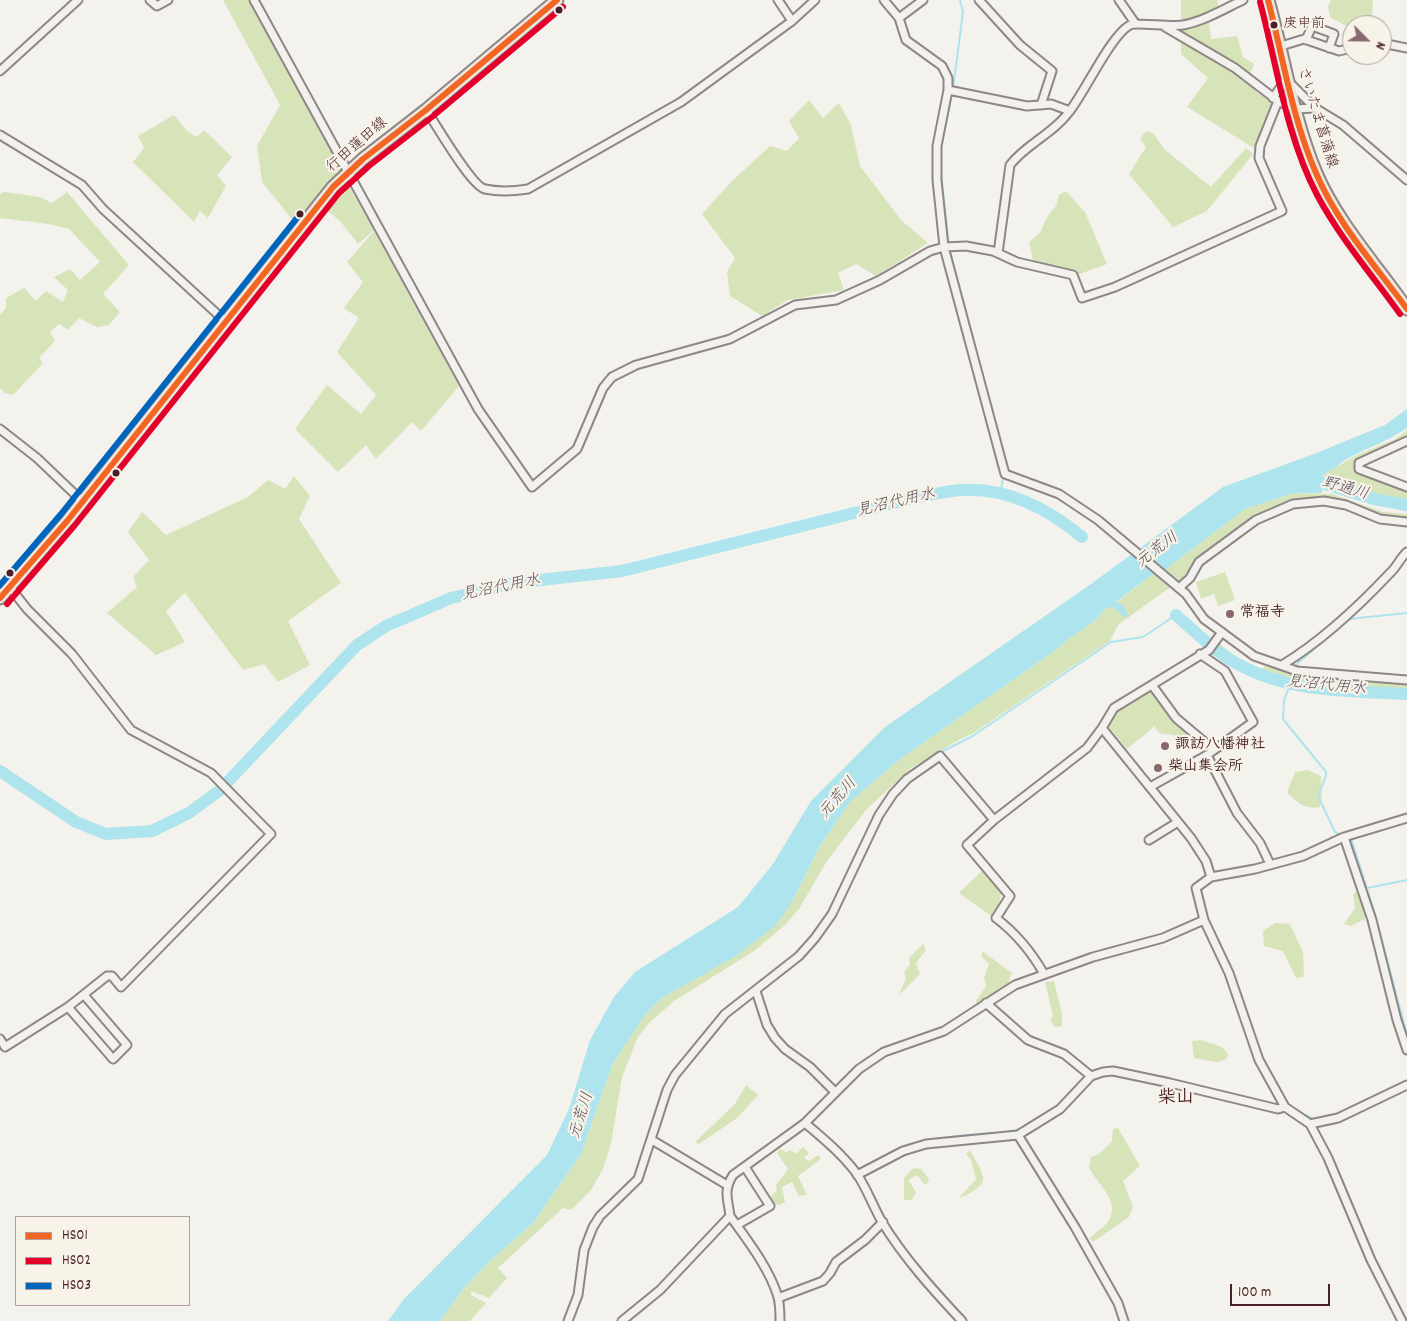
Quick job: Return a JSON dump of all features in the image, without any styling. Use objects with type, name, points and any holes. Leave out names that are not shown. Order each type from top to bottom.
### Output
[{"type":"main road","name":"行田蓮田線","points":[[0,598],[82,501],[321,202],[347,173],[426,110],[557,0]]},
{"type":"main road","name":"さいたま菖蒲線","points":[[1268,0],[1281,46],[1295,109],[1309,154],[1327,194],[1407,309]]},
{"type":"street","points":[[0,71],[78,0]]},
{"type":"street","points":[[150,0],[157,6],[168,0]]},
{"type":"street","points":[[254,0],[347,173],[408,278],[436,335],[478,409],[532,488],[577,449],[603,388],[619,372],[665,356],[708,347],[730,339],[795,305],[836,300],[880,280],[930,251],[944,247],[966,246],[998,253],[1017,262],[1073,275],[1082,298],[1115,287],[1282,211],[1259,158],[1260,146],[1275,99],[1284,82],[1288,81],[1315,108],[1342,125],[1407,180]]},
{"type":"street","points":[[778,0],[792,21]]},
{"type":"street","points":[[426,110],[471,178],[484,189],[515,191],[528,189],[681,102],[792,21],[815,0]]},
{"type":"street","points":[[884,0],[899,18],[903,36],[908,43],[942,66],[948,78],[948,90],[937,146],[937,180],[944,247],[1005,474],[1059,494],[1119,538],[1177,586],[1191,600],[1204,619],[1254,656],[1297,671],[1407,680]]},
{"type":"street","points":[[899,18],[923,0]]},
{"type":"street","points":[[979,0],[1020,45],[1052,71],[1041,105]]},
{"type":"street","points":[[1119,0],[1134,23]]},
{"type":"street","points":[[998,253],[1010,165],[1019,154],[1062,122],[1114,43],[1128,26],[1134,23],[1165,27],[1193,22],[1243,0]]},
{"type":"street","points":[[1306,40],[1312,26],[1327,31],[1334,34],[1329,48]]},
{"type":"street","points":[[1165,27],[1235,68],[1275,99],[1295,109],[1315,108]]},
{"type":"street","points":[[1281,46],[1297,39],[1342,50]]},
{"type":"street","points":[[1392,45],[1407,48]]},
{"type":"street","points":[[948,90],[1026,106],[1051,104],[1070,112]]},
{"type":"street","points":[[0,136],[82,185],[226,322]]},
{"type":"street","points":[[0,429],[37,458],[82,501]]},
{"type":"street","points":[[1407,441],[1359,463],[1358,466],[1359,469],[1407,487]]},
{"type":"street","points":[[1177,586],[1190,578],[1199,562],[1256,520],[1293,504],[1324,501],[1346,505],[1380,519],[1407,522]]},
{"type":"street","points":[[1282,665],[1302,653],[1337,624],[1392,571],[1407,552]]},
{"type":"street","points":[[0,1039],[5,1047],[84,995],[107,976],[112,976],[121,987],[271,834],[211,774],[131,730],[72,654],[27,609],[9,586]]},
{"type":"street","points":[[1044,974],[1031,951],[1016,932],[996,918],[1010,896],[967,845],[994,820],[1087,748],[1114,708],[1209,650],[1222,632]]},
{"type":"street","points":[[1150,787],[1207,755],[1253,722],[1225,671],[1200,654]]},
{"type":"street","points":[[1152,685],[1176,718],[1214,750]]},
{"type":"street","points":[[1102,728],[1178,822],[1206,861],[1211,877]]},
{"type":"street","points":[[1207,755],[1236,813],[1260,843],[1270,864]]},
{"type":"street","points":[[568,1321],[578,1295],[584,1250],[593,1228],[600,1216],[638,1179],[667,1090],[675,1075],[725,1014],[799,956],[815,938],[832,914],[879,815],[893,794],[922,768],[940,756],[994,820]]},
{"type":"street","points":[[1402,1321],[1371,1260],[1328,1158],[1310,1124],[1285,1108],[1259,1060],[1228,973],[1204,920],[1196,888],[1211,877],[1303,856],[1344,838],[1407,818]]},
{"type":"street","points":[[1150,840],[1178,822]]},
{"type":"street","points":[[1344,838],[1372,920],[1397,1020],[1407,1050]]},
{"type":"street","points":[[780,1321],[778,1298],[752,1245],[730,1216],[725,1194],[727,1185],[733,1175],[805,1123],[859,1069],[884,1052],[944,1032],[1015,985],[1093,957],[1163,938],[1204,920]]},
{"type":"street","points":[[756,991],[767,1025],[775,1038],[835,1092]]},
{"type":"street","points":[[68,1006],[113,1059],[127,1045],[84,995]]},
{"type":"street","points":[[986,1003],[1028,1040],[1064,1054],[1091,1076]]},
{"type":"street","points":[[857,1175],[903,1152],[926,1144],[1018,1135],[1060,1110],[1091,1076],[1113,1071],[1285,1108]]},
{"type":"street","points":[[1310,1124],[1338,1118],[1407,1085]]},
{"type":"street","points":[[805,1123],[835,1148],[857,1175],[882,1222],[927,1284],[962,1321]]},
{"type":"street","points":[[1018,1135],[1075,1227],[1118,1303],[1124,1321]]},
{"type":"street","points":[[652,1140],[727,1185]]},
{"type":"street","points":[[737,1226],[770,1206],[745,1167]]},
{"type":"street","points":[[622,1321],[660,1290],[730,1216]]},
{"type":"street","points":[[778,1298],[823,1282],[830,1274],[836,1262],[865,1240],[882,1222]]},
{"type":"green space","points":[[223,0],[251,0],[342,171],[295,223],[262,182],[257,146],[280,105]]},
{"type":"green space","points":[[1181,0],[1217,0],[1218,5],[1209,23],[1211,39],[1237,36],[1243,57],[1254,64],[1250,75],[1256,92],[1273,103],[1254,148],[1187,107],[1208,78],[1181,54]]},
{"type":"green space","points":[[1331,0],[1373,0],[1372,15],[1342,15],[1342,24],[1330,17],[1328,7]]},
{"type":"green space","points":[[809,100],[823,118],[839,103],[851,125],[860,166],[901,220],[928,243],[876,276],[856,264],[838,273],[844,290],[788,300],[762,316],[730,296],[727,272],[735,258],[702,214],[733,180],[770,146],[787,151],[799,138],[789,121]]},
{"type":"green space","points":[[174,115],[187,131],[197,137],[204,130],[232,157],[217,175],[226,186],[208,218],[200,211],[194,222],[133,162],[144,148],[138,136]]},
{"type":"green space","points":[[1146,131],[1153,133],[1164,149],[1211,187],[1246,148],[1253,154],[1207,211],[1173,227],[1129,174],[1146,147],[1140,139]]},
{"type":"green space","points":[[346,181],[374,230],[358,244],[340,221],[323,207]]},
{"type":"green space","points":[[1066,191],[1085,212],[1107,264],[1077,275],[1033,261],[1029,242],[1040,233],[1048,216],[1056,206],[1059,195]]},
{"type":"green space","points":[[4,192],[40,197],[52,203],[67,192],[129,265],[103,294],[120,312],[109,325],[97,327],[79,318],[68,330],[59,324],[50,332],[55,341],[39,358],[43,363],[13,395],[4,393],[0,388],[0,315],[6,308],[6,298],[24,288],[36,301],[46,291],[63,302],[68,290],[54,277],[70,269],[80,280],[100,262],[69,229],[49,224],[0,218],[0,194]]},
{"type":"green space","points":[[374,231],[459,386],[421,431],[412,422],[376,459],[366,445],[338,472],[295,429],[327,385],[361,414],[376,395],[337,352],[359,318],[344,308],[363,282],[347,262]]},
{"type":"green space","points":[[1407,430],[1407,439],[1357,467],[1407,489],[1407,499],[1375,494],[1325,477],[1324,474],[1357,455],[1395,439]]},
{"type":"green space","points":[[294,476],[310,496],[299,519],[341,583],[288,621],[310,665],[278,682],[264,664],[243,670],[185,593],[166,611],[185,642],[156,655],[107,613],[137,587],[133,577],[149,560],[128,532],[142,512],[166,535],[248,497],[268,480],[285,489]]},
{"type":"green space","points":[[1294,493],[1332,494],[1383,512],[1407,514],[1407,520],[1381,517],[1326,498],[1257,518],[1192,568],[1180,580],[1118,625],[1110,641],[972,734],[911,768],[866,810],[827,861],[799,909],[786,924],[754,951],[674,1001],[649,1023],[638,1037],[622,1077],[611,1144],[603,1169],[591,1190],[571,1210],[563,1208],[498,1268],[507,1278],[489,1298],[471,1291],[471,1295],[486,1303],[470,1321],[440,1321],[463,1289],[491,1260],[533,1223],[581,1154],[613,1063],[646,1014],[663,997],[678,988],[792,902],[821,844],[851,801],[900,759],[1090,625],[1104,609],[1113,607],[1125,617],[1122,606],[1116,603],[1149,577],[1166,569],[1245,509]]},
{"type":"green space","points":[[1225,572],[1235,600],[1218,606],[1214,594],[1201,599],[1196,582]]},
{"type":"green space","points":[[1219,643],[1233,655],[1261,670],[1265,666],[1307,677],[1407,683],[1407,691],[1296,683],[1245,665],[1217,645]]},
{"type":"green space","points":[[1151,689],[1169,715],[1177,720],[1187,733],[1185,739],[1175,735],[1160,733],[1155,726],[1127,749],[1107,725],[1121,706]]},
{"type":"green space","points":[[1308,770],[1321,776],[1322,794],[1320,807],[1305,806],[1287,792],[1295,772]]},
{"type":"green space","points":[[982,871],[998,888],[1001,896],[991,916],[959,893]]},
{"type":"green space","points":[[1358,890],[1365,919],[1351,926],[1344,924],[1355,908],[1353,894]]},
{"type":"green space","points":[[1275,923],[1290,924],[1303,952],[1304,977],[1296,978],[1283,951],[1264,946],[1263,931]]},
{"type":"green space","points":[[923,944],[926,950],[916,963],[920,974],[898,996],[906,979],[904,972],[910,965],[909,958]]},
{"type":"green space","points":[[982,951],[1012,973],[1008,984],[977,1004],[976,1001],[986,986],[984,978],[989,964],[982,957]]},
{"type":"green space","points":[[1054,981],[1062,1013],[1062,1026],[1055,1027],[1050,1020],[1053,1016],[1045,982]]},
{"type":"green space","points":[[1201,1040],[1222,1047],[1228,1054],[1227,1059],[1217,1062],[1194,1058],[1192,1041]]},
{"type":"green space","points":[[746,1085],[758,1095],[737,1118],[699,1144],[695,1142],[735,1104]]},
{"type":"green space","points":[[1118,1128],[1140,1166],[1123,1181],[1133,1207],[1129,1217],[1093,1242],[1090,1238],[1110,1218],[1112,1205],[1106,1192],[1089,1168],[1091,1157],[1099,1154],[1112,1141],[1113,1129]]},
{"type":"green space","points":[[803,1147],[809,1153],[804,1158],[809,1161],[818,1155],[821,1159],[798,1176],[807,1195],[799,1196],[792,1182],[782,1187],[785,1202],[779,1205],[773,1204],[769,1198],[777,1190],[776,1185],[788,1169],[777,1153],[780,1149],[786,1152],[790,1150],[796,1154]]},
{"type":"green space","points":[[970,1150],[980,1168],[983,1180],[977,1189],[958,1199],[976,1179],[971,1160],[966,1154]]},
{"type":"green space","points":[[913,1168],[921,1169],[929,1179],[927,1184],[924,1184],[917,1175],[908,1180],[916,1192],[912,1200],[904,1200],[904,1178]]},
{"type":"water","name":"元荒川","points":[[1407,409],[1407,428],[1350,457],[1324,474],[1322,493],[1294,493],[1245,509],[1166,569],[1149,577],[1116,602],[1124,606],[1128,615],[1125,618],[1113,607],[1104,609],[1090,625],[900,759],[851,801],[821,844],[792,902],[775,926],[736,956],[663,997],[646,1014],[613,1063],[581,1154],[533,1223],[491,1260],[463,1289],[440,1321],[388,1321],[404,1299],[547,1155],[569,1109],[590,1040],[614,997],[635,972],[738,907],[773,864],[811,801],[885,727],[1091,584],[1223,487],[1314,454],[1385,425]]},
{"type":"waterway","points":[[953,89],[963,12],[960,0]]},
{"type":"waterway","points":[[940,153],[952,94]]},
{"type":"waterway","points":[[940,165],[949,245]]},
{"type":"waterway","points":[[950,250],[978,359]]},
{"type":"waterway","points":[[1001,492],[1003,476]]},
{"type":"waterway","name":"野通川","points":[[1308,479],[1374,499],[1407,505]]},
{"type":"waterway","name":"見沼代用水","points":[[622,571],[918,497],[958,490],[981,490],[1027,502],[1042,509],[1082,537]]},
{"type":"waterway","name":"見沼代用水","points":[[0,771],[76,822],[106,834],[152,831],[189,813],[220,790],[357,645],[386,626],[451,598],[513,583],[622,571],[918,497],[958,490],[981,490],[1027,502],[1042,509],[1082,537]]},
{"type":"waterway","points":[[1296,669],[1298,663],[1349,619],[1407,613]]},
{"type":"waterway","points":[[939,753],[971,737],[1111,642],[1143,637],[1176,615]]},
{"type":"waterway","name":"見沼代用水","points":[[1176,615],[1226,657],[1247,669],[1269,678],[1314,688],[1407,694]]},
{"type":"waterway","points":[[1295,673],[1284,700],[1283,719],[1326,772],[1318,796],[1335,832],[1342,835]]},
{"type":"waterway","points":[[908,774],[931,758]]},
{"type":"waterway","points":[[894,788],[901,781]]},
{"type":"waterway","points":[[882,804],[889,794]]},
{"type":"waterway","points":[[853,862],[871,824]]},
{"type":"waterway","points":[[1349,839],[1352,841],[1374,911],[1407,1034]]},
{"type":"waterway","points":[[1367,888],[1407,880]]},
{"type":"waterway","points":[[822,922],[835,901]]},
{"type":"waterway","points":[[808,940],[818,928]]},
{"type":"waterway","points":[[791,958],[799,951]]},
{"type":"waterway","points":[[665,1087],[673,1071],[724,1010]]},
{"type":"waterway","points":[[1070,1093],[1086,1077]]},
{"type":"waterway","points":[[1170,1080],[1280,1106]]},
{"type":"waterway","points":[[1340,1121],[1405,1090]]},
{"type":"waterway","points":[[1046,1114],[1060,1104]]},
{"type":"waterway","points":[[1296,1111],[1317,1120]]},
{"type":"waterway","points":[[863,1179],[860,1169],[912,1144],[943,1137],[1013,1131],[1025,1127]]},
{"type":"waterway","points":[[631,1181],[637,1172]]},
{"type":"waterway","points":[[875,1200],[887,1223],[920,1269]]},
{"type":"waterway","points":[[577,1280],[580,1250],[586,1236]]},
{"type":"transit line","name":"HS01","points":[[0,598],[68,520],[333,187],[363,159],[426,110],[557,0]]},
{"type":"transit line","name":"HS01","points":[[1268,0],[1300,131],[1316,173],[1346,226],[1407,309]]},
{"type":"transit line","name":"HS02","points":[[1260,2],[1283,100],[1297,149],[1306,172],[1326,211],[1400,314]]},
{"type":"transit line","name":"HS02","points":[[7,604],[75,525],[339,193],[369,166],[432,117],[563,7]]},
{"type":"transit line","name":"HS03","points":[[0,585],[61,514],[300,214]]},
{"type":"place","name":"庚申前","points":[[1274,25]]},
{"type":"place","name":"常福寺","points":[[1230,614]]},
{"type":"place","name":"諏訪八幡神社","points":[[1165,746]]},
{"type":"place","name":"柴山集会所","points":[[1158,768]]},
{"type":"district","name":"柴山","points":[[1176,1100]]}]
